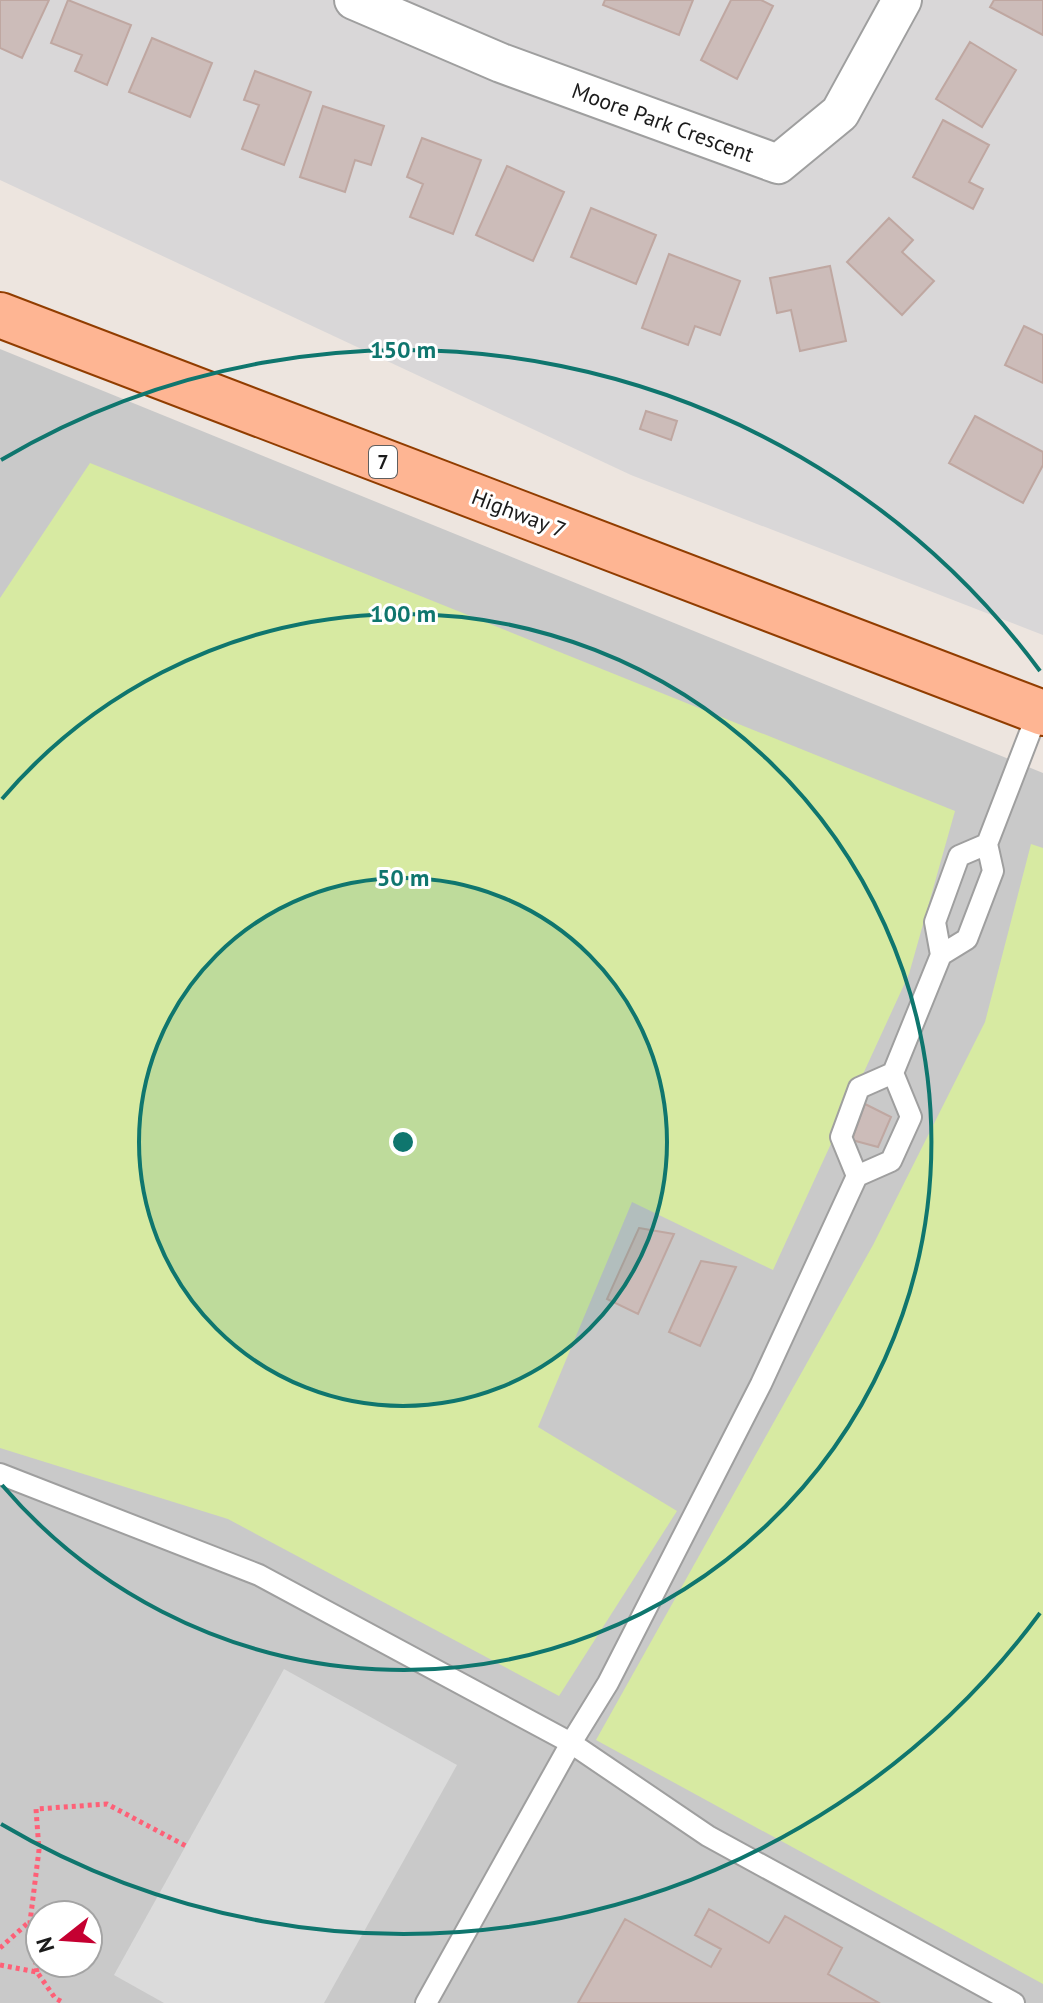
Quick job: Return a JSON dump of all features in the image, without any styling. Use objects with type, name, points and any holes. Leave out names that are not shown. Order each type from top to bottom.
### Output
[{"type":"main road","name":"Highway 7","points":[[0,315],[1041,709]]},
{"type":"street","name":"Moore Park Crescent","points":[[354,0],[501,63],[778,164],[840,113],[902,0]]},
{"type":"lane","points":[[941,955],[967,939],[993,871],[987,844],[1041,709]]},
{"type":"lane","points":[[857,1176],[841,1137],[859,1088],[893,1073],[941,955],[935,922],[959,856],[987,844]]},
{"type":"lane","points":[[426,2003],[571,1743],[608,1683],[761,1384],[857,1176],[891,1161],[911,1117],[893,1073]]},
{"type":"lane","points":[[0,1474],[259,1575],[571,1743],[708,1836],[1014,2003]]},
{"type":"path","points":[[33,1899],[39,1850],[36,1809],[107,1804],[186,1846]]},
{"type":"path","points":[[0,1948],[24,1927]]},
{"type":"path","points":[[0,1965],[24,1970]]},
{"type":"path","points":[[42,1979],[55,1998],[64,2003]]},
{"type":"shaded area","points":[[0,0],[1043,0],[1043,635],[631,475],[0,180]]},
{"type":"shaded area","points":[[0,349],[1043,773],[1043,2003],[0,2003]]},
{"type":"shaded area","points":[[284,1669],[457,1765],[324,2003],[164,2003],[114,1975]]},
{"type":"green space","points":[[90,463],[955,811],[909,974],[773,1270],[632,1202],[538,1427],[677,1511],[559,1696],[228,1519],[0,1448],[0,598]]},
{"type":"green space","points":[[1031,844],[1043,848],[1043,1984],[596,1740],[873,1245],[985,1022]]},
{"type":"building","points":[[0,0],[49,0],[22,58],[0,48]]},
{"type":"building","points":[[68,0],[131,25],[107,85],[75,71],[82,55],[51,43]]},
{"type":"building","points":[[605,0],[693,0],[679,35],[603,5]]},
{"type":"building","points":[[731,0],[761,0],[773,6],[737,79],[701,60]]},
{"type":"building","points":[[994,0],[1043,0],[1043,35],[990,7]]},
{"type":"building","points":[[152,38],[212,63],[190,117],[129,92]]},
{"type":"building","points":[[970,42],[1016,70],[982,127],[936,99]]},
{"type":"building","points":[[255,71],[311,92],[284,165],[242,149],[259,105],[244,100]]},
{"type":"building","points":[[323,106],[384,126],[371,165],[355,160],[345,192],[300,177]]},
{"type":"building","points":[[943,120],[989,145],[969,182],[983,189],[973,209],[913,177]]},
{"type":"building","points":[[422,138],[481,160],[453,234],[410,217],[423,184],[407,177]]},
{"type":"building","points":[[507,166],[564,192],[533,261],[476,235]]},
{"type":"building","points":[[591,208],[656,235],[636,284],[571,257]]},
{"type":"building","points":[[889,218],[913,240],[902,252],[934,281],[902,315],[847,262]]},
{"type":"building","points":[[669,254],[740,281],[720,335],[695,326],[688,345],[642,328]]},
{"type":"building","points":[[830,266],[846,341],[800,351],[791,310],[777,313],[770,278]]},
{"type":"building","points":[[1024,326],[1043,335],[1043,383],[1005,365]]},
{"type":"building","points":[[646,411],[677,421],[671,440],[640,429]]},
{"type":"building","points":[[975,416],[1043,452],[1043,465],[1023,503],[949,463]]},
{"type":"building","points":[[865,1104],[891,1117],[878,1147],[852,1140]]},
{"type":"building","points":[[639,1228],[674,1234],[638,1314],[607,1299]]},
{"type":"building","points":[[701,1261],[736,1267],[700,1346],[669,1332]]},
{"type":"building","points":[[709,1909],[769,1943],[785,1916],[842,1948],[828,1974],[879,2003],[578,2003],[625,1919],[711,1967],[721,1949],[695,1935]]}]
